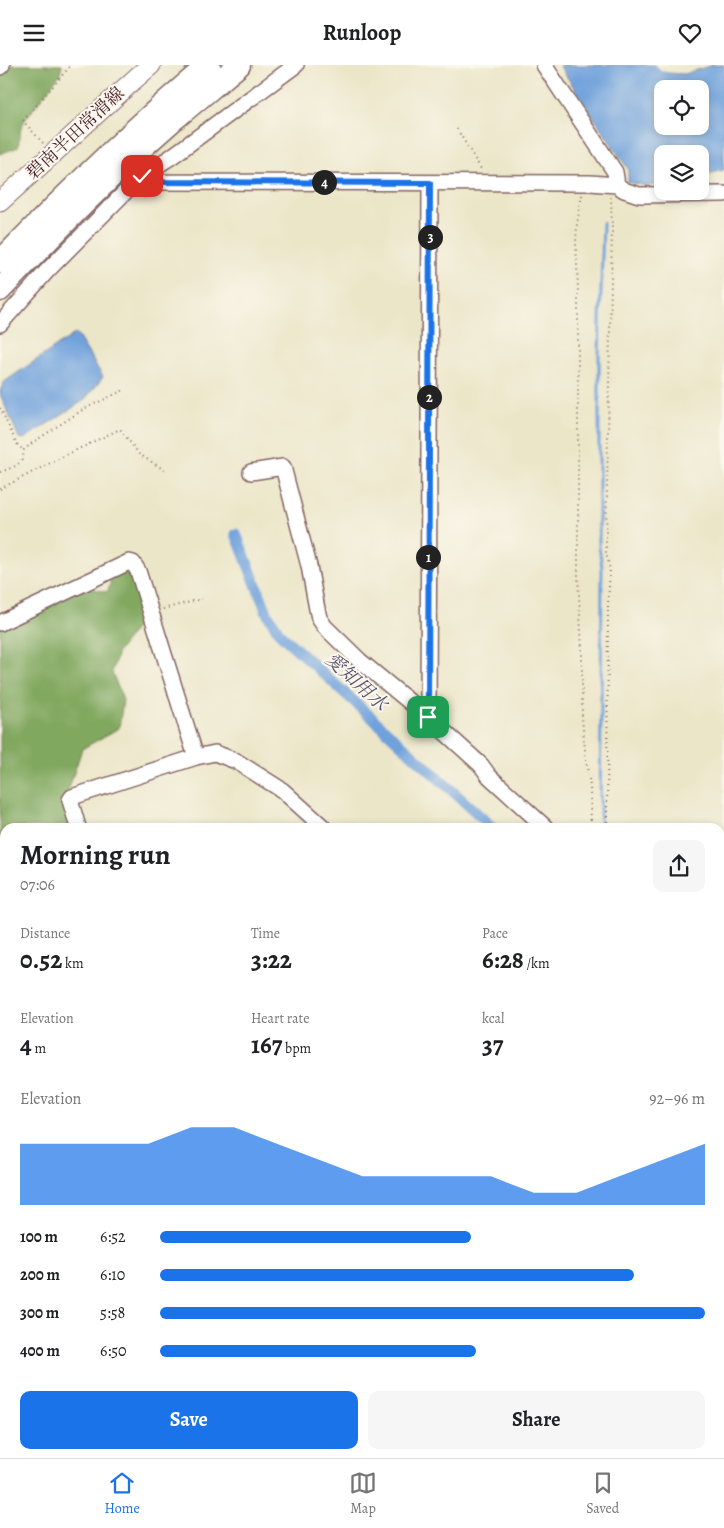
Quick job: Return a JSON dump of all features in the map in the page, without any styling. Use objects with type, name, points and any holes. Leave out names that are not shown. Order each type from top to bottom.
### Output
[{"type":"highway","points":[[0,262],[95,166],[209,65]]},
{"type":"highway","points":[[0,290],[63,224],[110,179],[173,120],[239,65]]},
{"type":"main road","name":"碧南半田常滑線","points":[[0,202],[151,65]]},
{"type":"street","points":[[0,323],[47,271],[142,176],[171,157],[296,65]]},
{"type":"street","points":[[544,65],[615,173],[614,185]]},
{"type":"street","points":[[142,176],[151,182],[584,183],[614,185],[624,191],[639,195],[724,194]]},
{"type":"street","points":[[428,717],[430,183]]},
{"type":"street","points":[[251,472],[283,467],[309,566],[319,618],[324,627],[360,661],[428,717],[541,823]]},
{"type":"street","points":[[0,623],[131,561],[138,571],[196,757]]},
{"type":"street","points":[[77,823],[70,800],[72,797],[196,757],[215,753],[236,761],[282,790],[319,823]]},
{"type":"path","points":[[46,147],[23,121],[71,65]]},
{"type":"path","points":[[456,129],[483,171],[486,183]]},
{"type":"path","points":[[584,183],[577,224],[576,243],[578,288],[578,576],[582,651],[582,718],[591,793],[591,823]]},
{"type":"path","points":[[607,823],[608,605],[610,569],[606,554],[606,539],[614,185]]},
{"type":"path","points":[[0,472],[18,465],[23,458],[24,450],[32,443],[84,409],[126,389]]},
{"type":"path","points":[[0,409],[17,444],[24,450]]},
{"type":"path","points":[[0,489],[120,429],[139,454],[166,471]]},
{"type":"path","points":[[150,612],[202,599]]},
{"type":"green space","points":[[11,65],[62,65],[60,74],[25,120],[21,128],[18,147],[0,154],[0,75]]},
{"type":"green space","points":[[130,565],[145,615],[118,652],[112,672],[123,700],[119,728],[82,749],[66,797],[73,823],[0,823],[0,627],[85,587],[107,592],[110,585],[110,575]]},
{"type":"water","points":[[559,65],[655,65],[661,71],[667,73],[685,74],[712,65],[724,65],[724,170],[709,174],[709,145],[654,145],[654,185],[646,186],[628,182],[628,169]]},
{"type":"water","points":[[76,333],[103,377],[83,401],[24,439],[19,438],[0,394],[4,382]]},
{"type":"waterway","points":[[600,823],[602,567],[599,546],[599,353],[603,223]]},
{"type":"waterway","name":"愛知用水","points":[[236,534],[268,615],[281,635],[488,823]]},
{"type":"route","points":[[142,176],[145,180],[151,182],[430,183],[428,717]]}]
